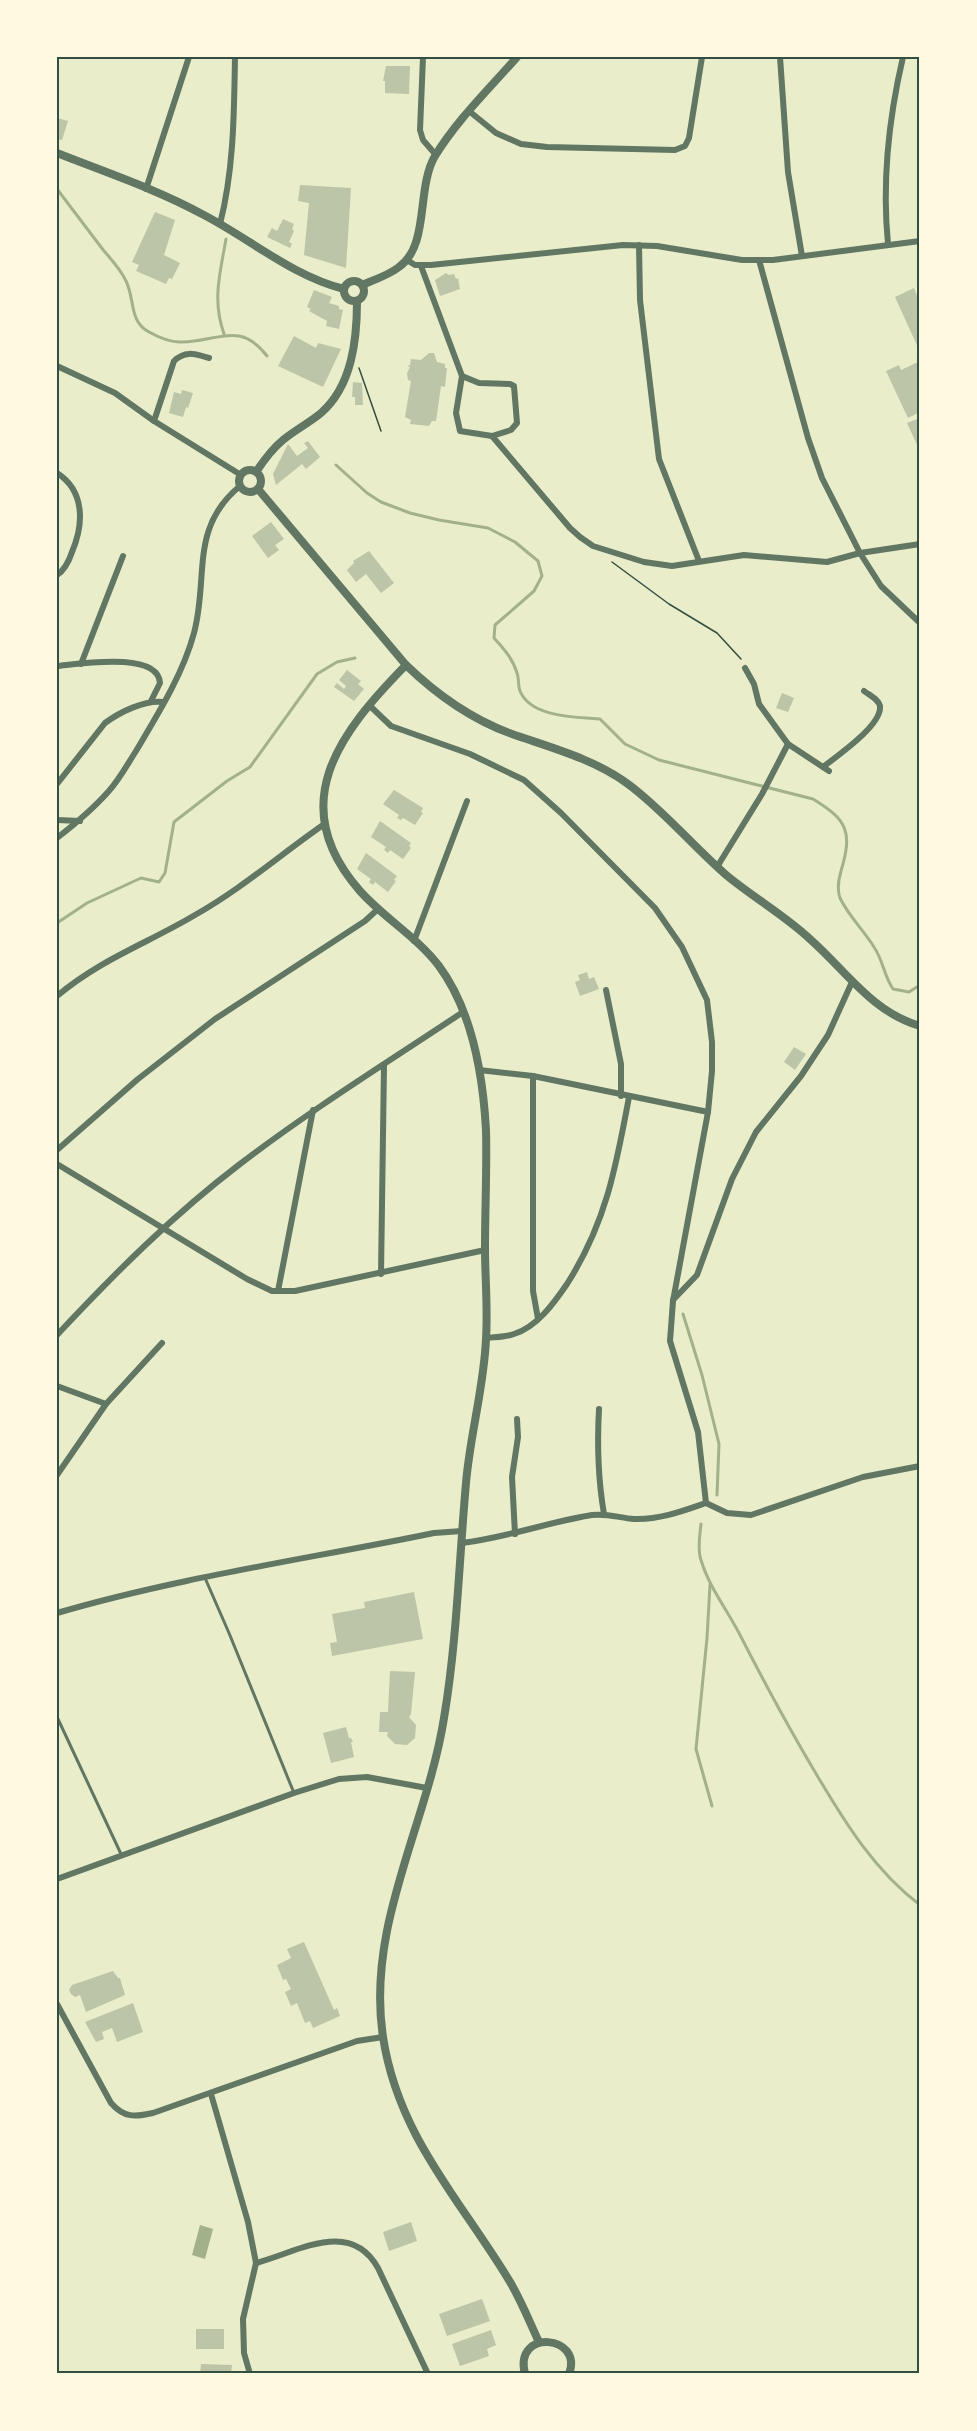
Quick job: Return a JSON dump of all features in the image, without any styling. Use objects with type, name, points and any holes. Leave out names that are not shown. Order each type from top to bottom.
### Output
[{"type":"street","points":[[146,189],[189,57]]},
{"type":"street","points":[[220,224],[227,196],[232,155],[236,57]]},
{"type":"street","points":[[423,57],[420,130],[423,140],[436,155]]},
{"type":"street","points":[[344,289],[353,281],[362,285],[393,272],[407,260],[416,240],[425,181],[436,155],[469,111],[517,57]]},
{"type":"street","points":[[469,111],[496,134],[521,144],[547,147],[675,150],[685,146],[689,138],[702,57]]},
{"type":"street","points":[[780,57],[788,172],[802,256]]},
{"type":"street","points":[[888,244],[884,209],[885,181],[898,77],[903,57]]},
{"type":"street","points":[[57,153],[146,189],[220,224],[300,271],[344,289]]},
{"type":"street","points":[[407,260],[421,266],[577,249],[639,245],[723,258],[759,260],[920,241]]},
{"type":"street","points":[[639,245],[640,300],[651,408],[659,459],[699,561]]},
{"type":"street","points":[[759,260],[808,438],[822,478],[860,553],[881,586],[920,623]]},
{"type":"street","points":[[421,266],[462,376],[456,404],[458,428],[464,433],[481,433],[492,436],[511,430],[517,423],[514,386],[479,383],[462,376]]},
{"type":"street","points":[[256,472],[269,453],[321,413],[333,400],[352,358],[356,333],[357,301],[364,294],[362,285]]},
{"type":"street","points":[[344,289],[348,299],[357,301]]},
{"type":"street","points":[[154,421],[174,361],[179,356],[192,352],[209,358]]},
{"type":"street","points":[[57,366],[115,393],[154,421],[241,475]]},
{"type":"street","points":[[492,436],[570,528],[593,546],[657,565],[672,566],[744,555],[827,562],[860,553],[920,544]]},
{"type":"street","points":[[246,471],[256,472],[261,482],[258,489],[249,492],[240,486],[241,475],[246,471]]},
{"type":"street","points":[[57,473],[66,478],[75,492],[82,523],[68,562],[57,575]]},
{"type":"street","points":[[57,838],[110,791],[163,702],[187,655],[194,633],[198,613],[203,550],[210,526],[220,505],[240,486]]},
{"type":"street","points":[[258,489],[406,665],[462,709],[488,724],[592,763],[630,785],[717,867],[811,939],[852,982],[889,1013],[920,1026]]},
{"type":"street","points":[[81,664],[123,556]]},
{"type":"street","points":[[57,666],[118,662],[151,668],[157,672],[160,683],[151,701]]},
{"type":"street","points":[[406,665],[369,705],[340,747],[322,796],[323,825],[331,848],[343,870],[378,909],[414,940],[437,964],[463,1012],[479,1070],[486,1133],[487,1338],[472,1428],[445,1717],[438,1754],[392,1902],[381,1981],[383,2037],[397,2088],[423,2151],[509,2280],[539,2342]]},
{"type":"street","points":[[746,668],[754,684],[759,704],[788,744],[826,769],[864,734],[876,718],[880,708],[879,702],[864,691]]},
{"type":"street","points":[[57,784],[105,723],[113,717],[151,701],[163,702]]},
{"type":"street","points":[[369,705],[391,726],[470,754],[524,780],[561,813],[655,908],[682,947],[707,1000],[712,1051],[708,1112],[673,1301],[670,1341],[698,1432],[706,1503]]},
{"type":"street","points":[[717,867],[762,794],[788,744]]},
{"type":"street","points":[[414,940],[467,801]]},
{"type":"street","points":[[57,820],[80,820]]},
{"type":"street","points":[[57,996],[110,958],[196,915],[248,881],[323,825]]},
{"type":"street","points":[[57,1150],[138,1079],[215,1019],[365,921],[378,909]]},
{"type":"street","points":[[673,1301],[697,1275],[732,1179],[756,1132],[801,1076],[828,1035],[852,982]]},
{"type":"street","points":[[606,990],[621,1064],[621,1096]]},
{"type":"street","points":[[57,1335],[162,1228],[238,1165],[314,1110],[463,1012]]},
{"type":"street","points":[[381,1274],[384,1065]]},
{"type":"street","points":[[479,1070],[533,1076],[621,1096],[708,1112]]},
{"type":"street","points":[[533,1076],[533,1291],[538,1319]]},
{"type":"street","points":[[487,1338],[515,1334],[538,1319],[554,1304],[578,1266],[595,1235],[608,1201],[629,1097]]},
{"type":"street","points":[[278,1291],[314,1110]]},
{"type":"street","points":[[57,1164],[247,1279],[278,1291],[295,1291],[381,1274],[485,1250]]},
{"type":"street","points":[[57,1475],[106,1404],[162,1343]]},
{"type":"street","points":[[57,1386],[106,1404]]},
{"type":"street","points":[[599,1409],[597,1442],[599,1486],[604,1514]]},
{"type":"street","points":[[515,1534],[512,1477],[518,1437],[517,1419]]},
{"type":"street","points":[[461,1543],[515,1534],[604,1514],[635,1519],[657,1518],[706,1503],[728,1513],[751,1515],[863,1477],[920,1466]]},
{"type":"street","points":[[57,1613],[205,1578],[434,1533],[462,1531]]},
{"type":"street","points":[[57,1879],[294,1793],[339,1779],[367,1777],[427,1788]]},
{"type":"street","points":[[57,2004],[111,2103],[120,2113],[130,2116],[153,2113],[357,2041],[383,2037]]},
{"type":"street","points":[[211,2094],[248,2222],[256,2263],[243,2319],[244,2353],[250,2374]]},
{"type":"street","points":[[256,2263],[303,2247],[333,2241],[352,2243],[364,2249],[378,2268],[428,2374]]},
{"type":"street","points":[[525,2374],[524,2358],[528,2350],[539,2342],[550,2341],[560,2344],[567,2352],[571,2362],[569,2374]]},
{"type":"lane","points":[[205,1578],[230,1633],[294,1793]]},
{"type":"lane","points":[[58,1719],[122,1856]]},
{"type":"path","points":[[352,358],[363,373],[374,415],[381,431]]},
{"type":"path","points":[[607,558],[669,604],[717,633],[740,656],[746,668]]},
{"type":"shaded area","points":[[200,2225],[213,2229],[205,2259],[192,2255]]},
{"type":"building","points":[[386,66],[410,66],[409,94],[385,93],[385,81],[383,81]]},
{"type":"building","points":[[57,118],[68,121],[62,140],[57,139]]},
{"type":"building","points":[[300,185],[351,188],[346,268],[304,255],[309,203],[298,201]]},
{"type":"building","points":[[155,212],[175,220],[164,255],[180,263],[172,279],[169,278],[166,284],[136,271],[139,265],[132,262]]},
{"type":"building","points":[[283,219],[294,224],[292,229],[294,231],[289,242],[292,244],[290,248],[267,237],[272,228],[277,231]]},
{"type":"building","points":[[446,273],[454,274],[456,279],[458,278],[460,289],[440,296],[435,280]]},
{"type":"building","points":[[914,288],[920,307],[920,352],[895,297]]},
{"type":"building","points":[[314,290],[332,297],[329,303],[343,310],[339,329],[326,326],[327,321],[309,311],[311,309],[307,307]]},
{"type":"building","points":[[294,336],[316,348],[318,343],[341,349],[323,387],[278,366]]},
{"type":"building","points":[[429,353],[434,353],[437,362],[445,364],[447,368],[445,387],[441,386],[436,421],[432,421],[429,426],[410,424],[411,420],[405,417],[411,381],[408,380],[407,373],[410,367],[407,366],[410,365],[411,359],[421,360]]},
{"type":"building","points":[[920,361],[920,412],[908,418],[886,371],[899,365],[901,370]]},
{"type":"building","points":[[353,382],[362,383],[363,405],[355,405],[355,397],[352,397]]},
{"type":"building","points":[[182,390],[193,393],[183,417],[169,413],[174,392],[181,394]]},
{"type":"building","points":[[920,418],[920,451],[907,423]]},
{"type":"building","points":[[308,441],[320,457],[306,469],[302,464],[276,485],[273,474],[288,444],[297,456],[308,448],[304,443]]},
{"type":"building","points":[[271,522],[284,539],[275,545],[279,550],[268,558],[252,536]]},
{"type":"building","points":[[369,551],[394,583],[381,593],[366,574],[356,582],[347,570],[354,563],[353,561]]},
{"type":"building","points":[[347,670],[361,681],[358,684],[364,689],[354,701],[334,687],[337,683],[344,689],[346,686],[339,680]]},
{"type":"building","points":[[782,693],[794,698],[788,712],[776,708]]},
{"type":"building","points":[[394,790],[423,808],[421,812],[423,813],[415,825],[403,818],[401,820],[397,818],[399,815],[383,804]]},
{"type":"building","points":[[380,821],[411,843],[409,846],[411,848],[403,859],[390,850],[388,853],[384,850],[386,847],[371,837]]},
{"type":"building","points":[[366,853],[397,876],[388,892],[375,882],[373,885],[369,882],[371,879],[357,869]]},
{"type":"building","points":[[587,972],[589,979],[594,977],[599,989],[580,996],[575,982],[580,980],[578,975]]},
{"type":"building","points":[[794,1047],[806,1054],[795,1070],[784,1062]]},
{"type":"building","points":[[414,1592],[423,1639],[332,1656],[330,1643],[337,1642],[332,1614],[365,1608],[364,1602]]},
{"type":"building","points":[[390,1671],[415,1672],[409,1717],[416,1725],[415,1738],[407,1745],[395,1744],[387,1736],[388,1732],[379,1732],[380,1712],[388,1712]]},
{"type":"building","points":[[346,1727],[349,1738],[353,1742],[351,1742],[354,1757],[331,1763],[323,1733]]},
{"type":"building","points":[[304,1942],[334,2010],[337,2008],[340,2016],[313,2028],[310,2021],[305,2023],[297,2003],[291,2006],[285,1992],[291,1989],[286,1979],[283,1980],[277,1965],[291,1958],[287,1949]]},
{"type":"building","points":[[113,1971],[120,1978],[125,1995],[86,2012],[80,1995],[75,1997],[71,1994],[69,1990],[72,1985]]},
{"type":"building","points":[[133,2003],[143,2032],[117,2042],[112,2028],[102,2032],[104,2039],[96,2042],[85,2022]]},
{"type":"building","points":[[411,2222],[417,2241],[389,2251],[383,2232]]},
{"type":"building","points":[[482,2299],[490,2321],[447,2336],[439,2314]]},
{"type":"building","points":[[196,2329],[224,2329],[224,2349],[196,2349]]},
{"type":"building","points":[[491,2330],[496,2345],[487,2349],[489,2356],[460,2366],[452,2344]]},
{"type":"building","points":[[201,2364],[232,2365],[231,2374],[200,2374]]},
{"type":"waterway","points":[[57,189],[122,273],[129,288],[135,316],[143,328],[176,342],[226,336],[247,338],[267,356]]},
{"type":"waterway","points":[[224,334],[220,322],[218,298],[226,239]]},
{"type":"waterway","points":[[336,465],[367,493],[381,502],[410,513],[488,528],[515,542],[538,561],[542,576],[534,591],[495,625],[494,638],[513,663],[518,675],[520,691],[534,706],[556,714],[600,719],[625,744],[659,760],[813,799],[833,813],[840,820],[846,836],[845,857],[839,884],[840,898],[877,952],[893,989],[909,992],[920,985]]},
{"type":"waterway","points":[[57,923],[87,903],[141,878],[159,882],[165,873],[174,822],[227,781],[250,767],[317,674],[337,662],[355,658]]},
{"type":"waterway","points":[[683,1314],[702,1375],[719,1444],[717,1495]]},
{"type":"waterway","points":[[701,1524],[699,1551],[708,1579],[797,1742],[839,1812],[875,1862],[920,1905]]},
{"type":"waterway","points":[[710,1585],[696,1749],[712,1806]]}]
